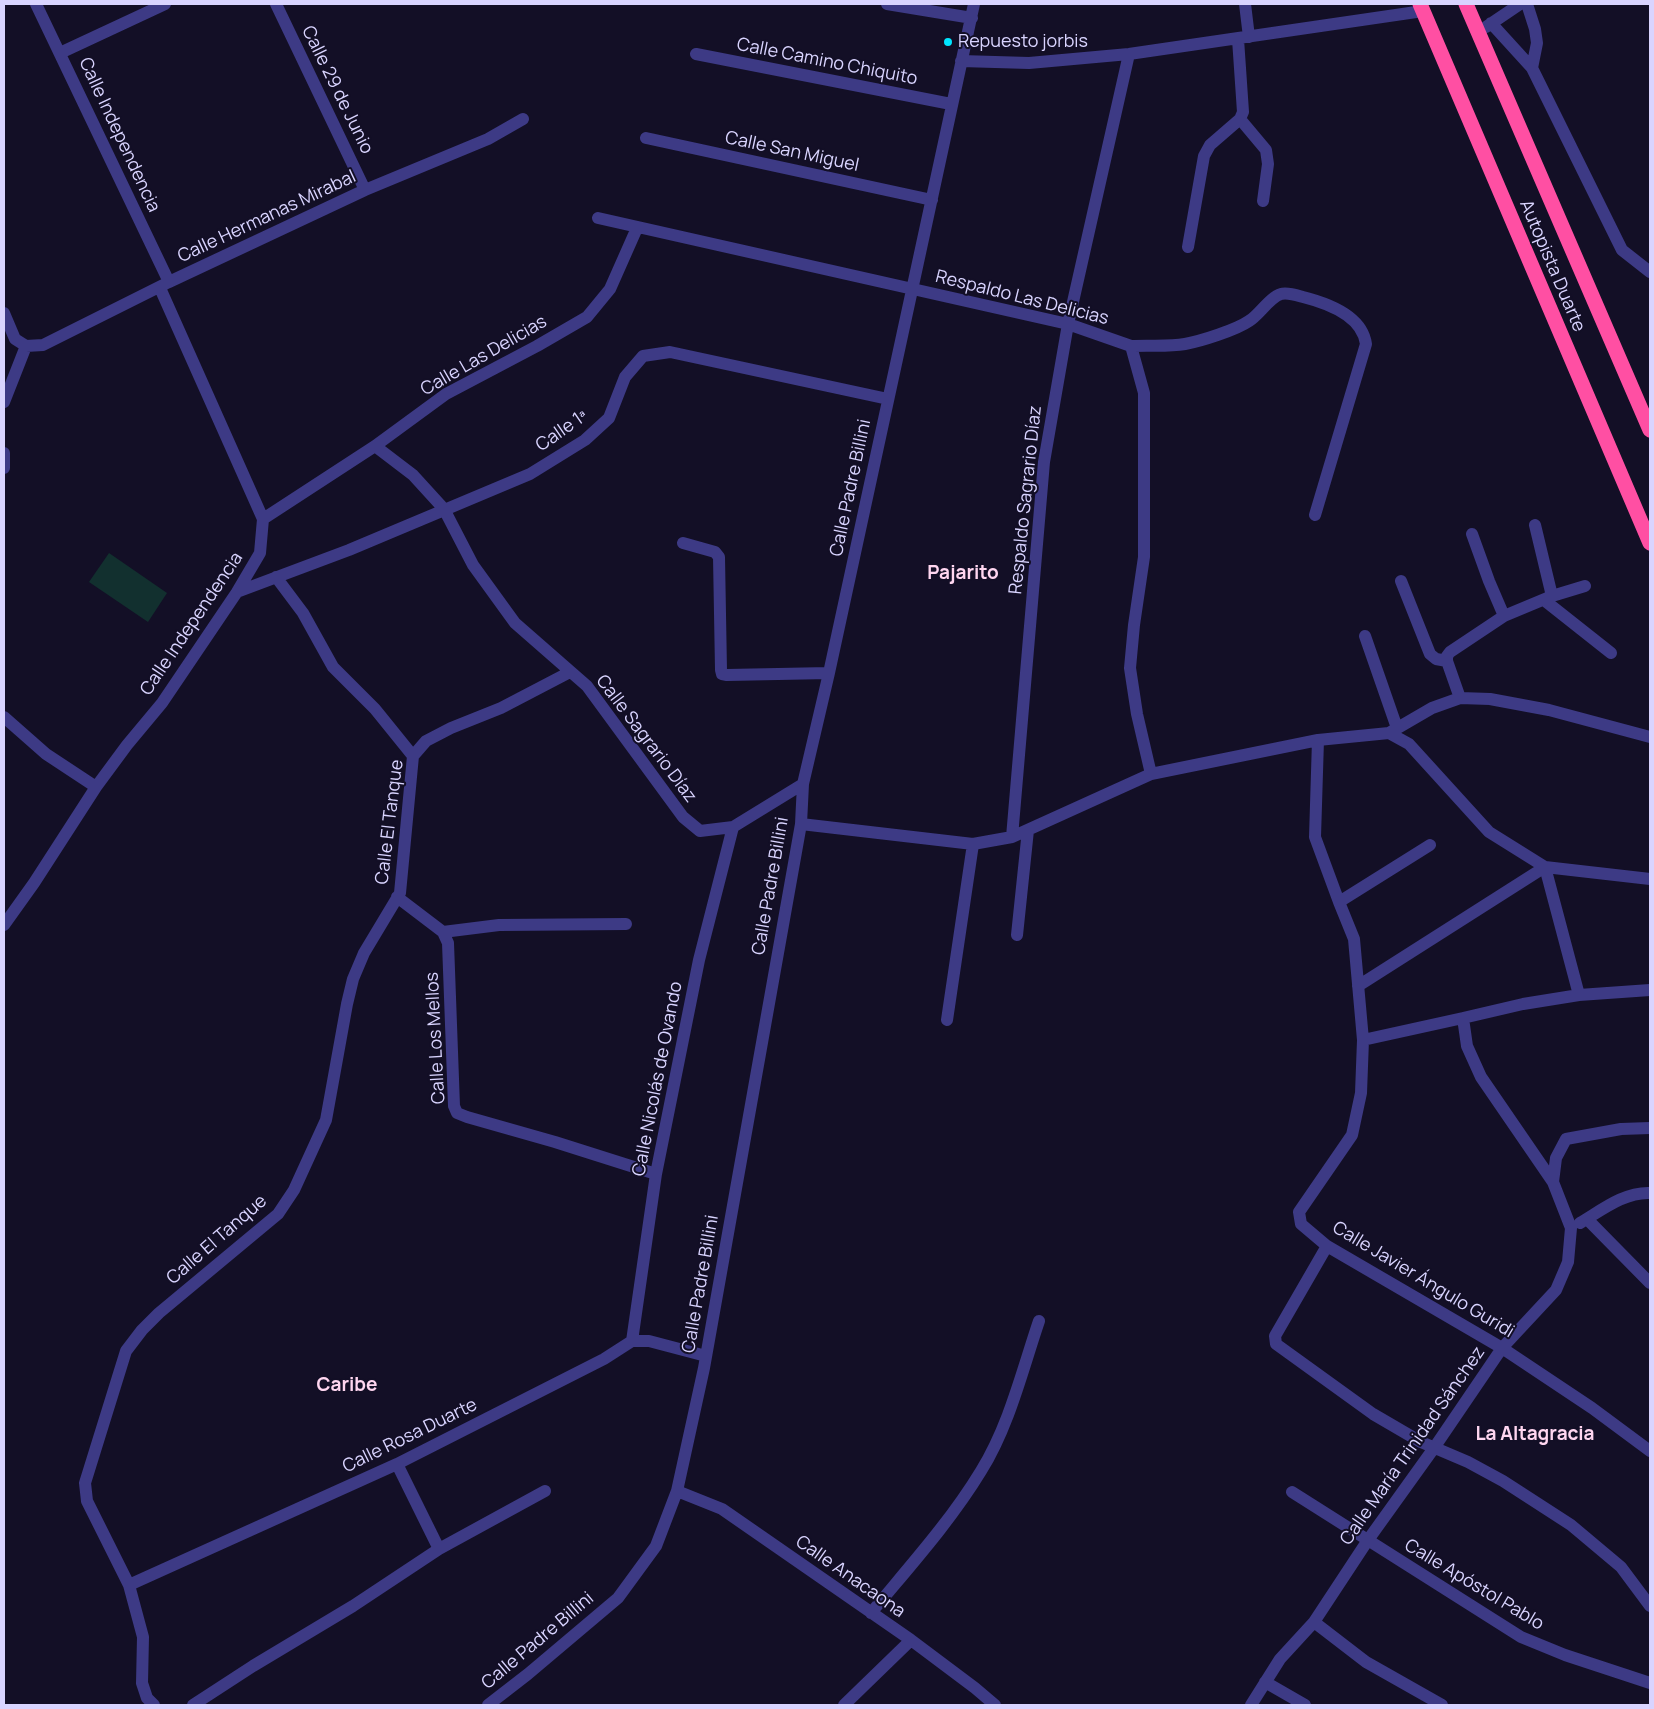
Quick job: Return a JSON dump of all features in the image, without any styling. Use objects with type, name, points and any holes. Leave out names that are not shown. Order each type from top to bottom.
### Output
[{"type":"highway","name":"Autopista Duarte","points":[[1466,4],[1650,430]]},
{"type":"highway","name":"Autopista Duarte","points":[[1422,7],[1650,543]]},
{"type":"street","name":"Calle Independencia","points":[[4,925],[34,883],[96,787],[127,745],[162,703],[236,592],[260,553],[263,519],[164,285],[60,53],[36,4]]},
{"type":"street","name":"Calle 29 de Junio","points":[[276,4],[365,190]]},
{"type":"street","points":[[887,4],[972,18]]},
{"type":"street","name":"Calle Padre Billini","points":[[488,1705],[618,1598],[656,1546],[677,1491],[706,1356],[801,824],[803,784],[829,673],[974,4]]},
{"type":"street","points":[[1188,247],[1204,156],[1210,145],[1240,119],[1243,112],[1245,4]]},
{"type":"street","points":[[1478,32],[1520,4]]},
{"type":"street","points":[[1527,4],[1535,29],[1537,43],[1532,68]]},
{"type":"street","points":[[60,53],[157,5]]},
{"type":"street","points":[[961,61],[1029,63],[1129,54],[1243,38],[1422,7]]},
{"type":"street","points":[[1491,23],[1532,68],[1622,250],[1650,272]]},
{"type":"street","name":"Calle Camino Chiquito","points":[[696,54],[951,104]]},
{"type":"street","name":"Respaldo Sagrario Díaz","points":[[1012,837],[1044,462],[1068,324],[1129,54]]},
{"type":"street","name":"Calle Hermanas Mirabal","points":[[26,346],[42,345],[365,190],[488,139],[524,119]]},
{"type":"street","points":[[1240,119],[1266,150],[1268,164],[1263,201]]},
{"type":"street","name":"Calle San Miguel","points":[[646,138],[932,200]]},
{"type":"street","name":"Respaldo Las Delicias","points":[[598,218],[1068,324],[1132,346]]},
{"type":"street","name":"Calle Las Delicias","points":[[263,519],[375,446],[446,394],[587,317],[610,289],[638,228]]},
{"type":"street","points":[[1151,774],[1137,714],[1130,668],[1144,557],[1144,393],[1132,346],[1184,344],[1226,331],[1248,322],[1281,294],[1291,294],[1322,301],[1341,311],[1359,326],[1365,336],[1366,344],[1315,515]]},
{"type":"street","points":[[4,313],[15,339],[26,346],[4,402]]},
{"type":"street","name":"Calle 1ª","points":[[236,592],[349,550],[530,474],[585,440],[609,418],[626,377],[643,356],[670,352],[888,399]]},
{"type":"street","name":"Calle Sagrario Díaz","points":[[375,446],[413,475],[444,509],[473,565],[515,623],[587,686],[683,817],[700,831],[733,826],[803,784]]},
{"type":"street","points":[[4,453],[4,468]]},
{"type":"street","points":[[1535,525],[1548,598],[1611,653]]},
{"type":"street","points":[[1472,534],[1504,616]]},
{"type":"street","points":[[683,543],[715,552],[719,557],[722,674],[829,673]]},
{"type":"street","points":[[276,577],[303,613],[333,667],[375,709],[413,756]]},
{"type":"street","points":[[1401,580],[1430,654],[1436,659],[1447,661]]},
{"type":"street","points":[[1460,698],[1447,661],[1447,656],[1450,652],[1504,616],[1548,598],[1585,586]]},
{"type":"street","points":[[1365,636],[1393,731],[1409,744],[1489,832],[1545,867],[1650,879]]},
{"type":"street","name":"Calle El Tanque","points":[[154,1705],[147,1698],[142,1683],[143,1636],[129,1585],[87,1501],[85,1482],[126,1350],[159,1313],[278,1214],[294,1190],[326,1120],[353,979],[364,953],[400,893],[413,756],[426,741],[451,728],[501,708],[570,672]]},
{"type":"street","points":[[801,824],[973,844],[1012,837],[1151,774],[1318,740],[1393,731],[1432,708],[1460,698],[1490,699],[1549,710],[1650,737]]},
{"type":"street","points":[[6,724],[46,754],[96,787]]},
{"type":"street","name":"Calle Javier Ángulo Guridi","points":[[1318,740],[1315,837],[1354,939],[1363,1040],[1360,1093],[1352,1136],[1299,1212],[1301,1224],[1327,1246],[1502,1348],[1592,1408],[1650,1451]]},
{"type":"street","name":"Calle Nicolás de Ovando","points":[[632,1341],[656,1174],[699,960],[733,826]]},
{"type":"street","points":[[1017,935],[1028,830]]},
{"type":"street","points":[[947,1020],[973,844]]},
{"type":"street","points":[[1339,902],[1430,844]]},
{"type":"street","points":[[1358,986],[1545,867]]},
{"type":"street","points":[[1545,867],[1579,995]]},
{"type":"street","points":[[397,897],[442,932],[499,925],[626,924]]},
{"type":"street","name":"Calle Los Mellos","points":[[442,932],[448,943],[450,960],[454,1106],[457,1113],[656,1174]]},
{"type":"street","points":[[1363,1040],[1523,1004],[1579,995],[1650,990]]},
{"type":"street","points":[[1463,1018],[1467,1046],[1481,1077],[1553,1182]]},
{"type":"street","name":"Calle María Trinidad Sánchez","points":[[1251,1705],[1280,1659],[1314,1622],[1368,1540],[1502,1348],[1556,1290],[1568,1262],[1571,1228],[1553,1182],[1556,1158],[1566,1139],[1621,1129],[1650,1128]]},
{"type":"street","points":[[1571,1228],[1616,1202],[1636,1193],[1650,1193]]},
{"type":"street","points":[[1587,1219],[1650,1283]]},
{"type":"street","points":[[1327,1246],[1275,1336],[1276,1344],[1373,1414],[1421,1442],[1468,1462],[1503,1481],[1571,1525],[1621,1567],[1650,1606]]},
{"type":"street","points":[[871,1613],[946,1522],[982,1470],[1004,1425],[1039,1322]]},
{"type":"street","points":[[632,1341],[648,1341],[706,1356]]},
{"type":"street","name":"Calle Rosa Duarte","points":[[129,1585],[397,1464],[604,1359],[632,1341]]},
{"type":"street","points":[[397,1464],[439,1549]]},
{"type":"street","points":[[193,1705],[253,1666],[353,1606],[439,1549],[545,1491]]},
{"type":"street","name":"Calle Anacaona","points":[[677,1491],[722,1509],[911,1640],[995,1705]]},
{"type":"street","name":"Calle Apóstol Pablo","points":[[1292,1492],[1521,1637],[1565,1655],[1650,1683]]},
{"type":"street","points":[[1314,1622],[1366,1662],[1442,1705]]},
{"type":"street","points":[[844,1705],[911,1640]]},
{"type":"street","points":[[1266,1682],[1305,1705]]},
{"type":"green space","points":[[109,553],[167,593],[148,622],[89,582]]},
{"type":"place","name":"Repuesto jorbis","points":[[948,42]]},
{"type":"district","name":"Pajarito","points":[[963,574]]},
{"type":"district","name":"Caribe","points":[[347,1386]]},
{"type":"district","name":"La Altagracia","points":[[1535,1435]]}]
